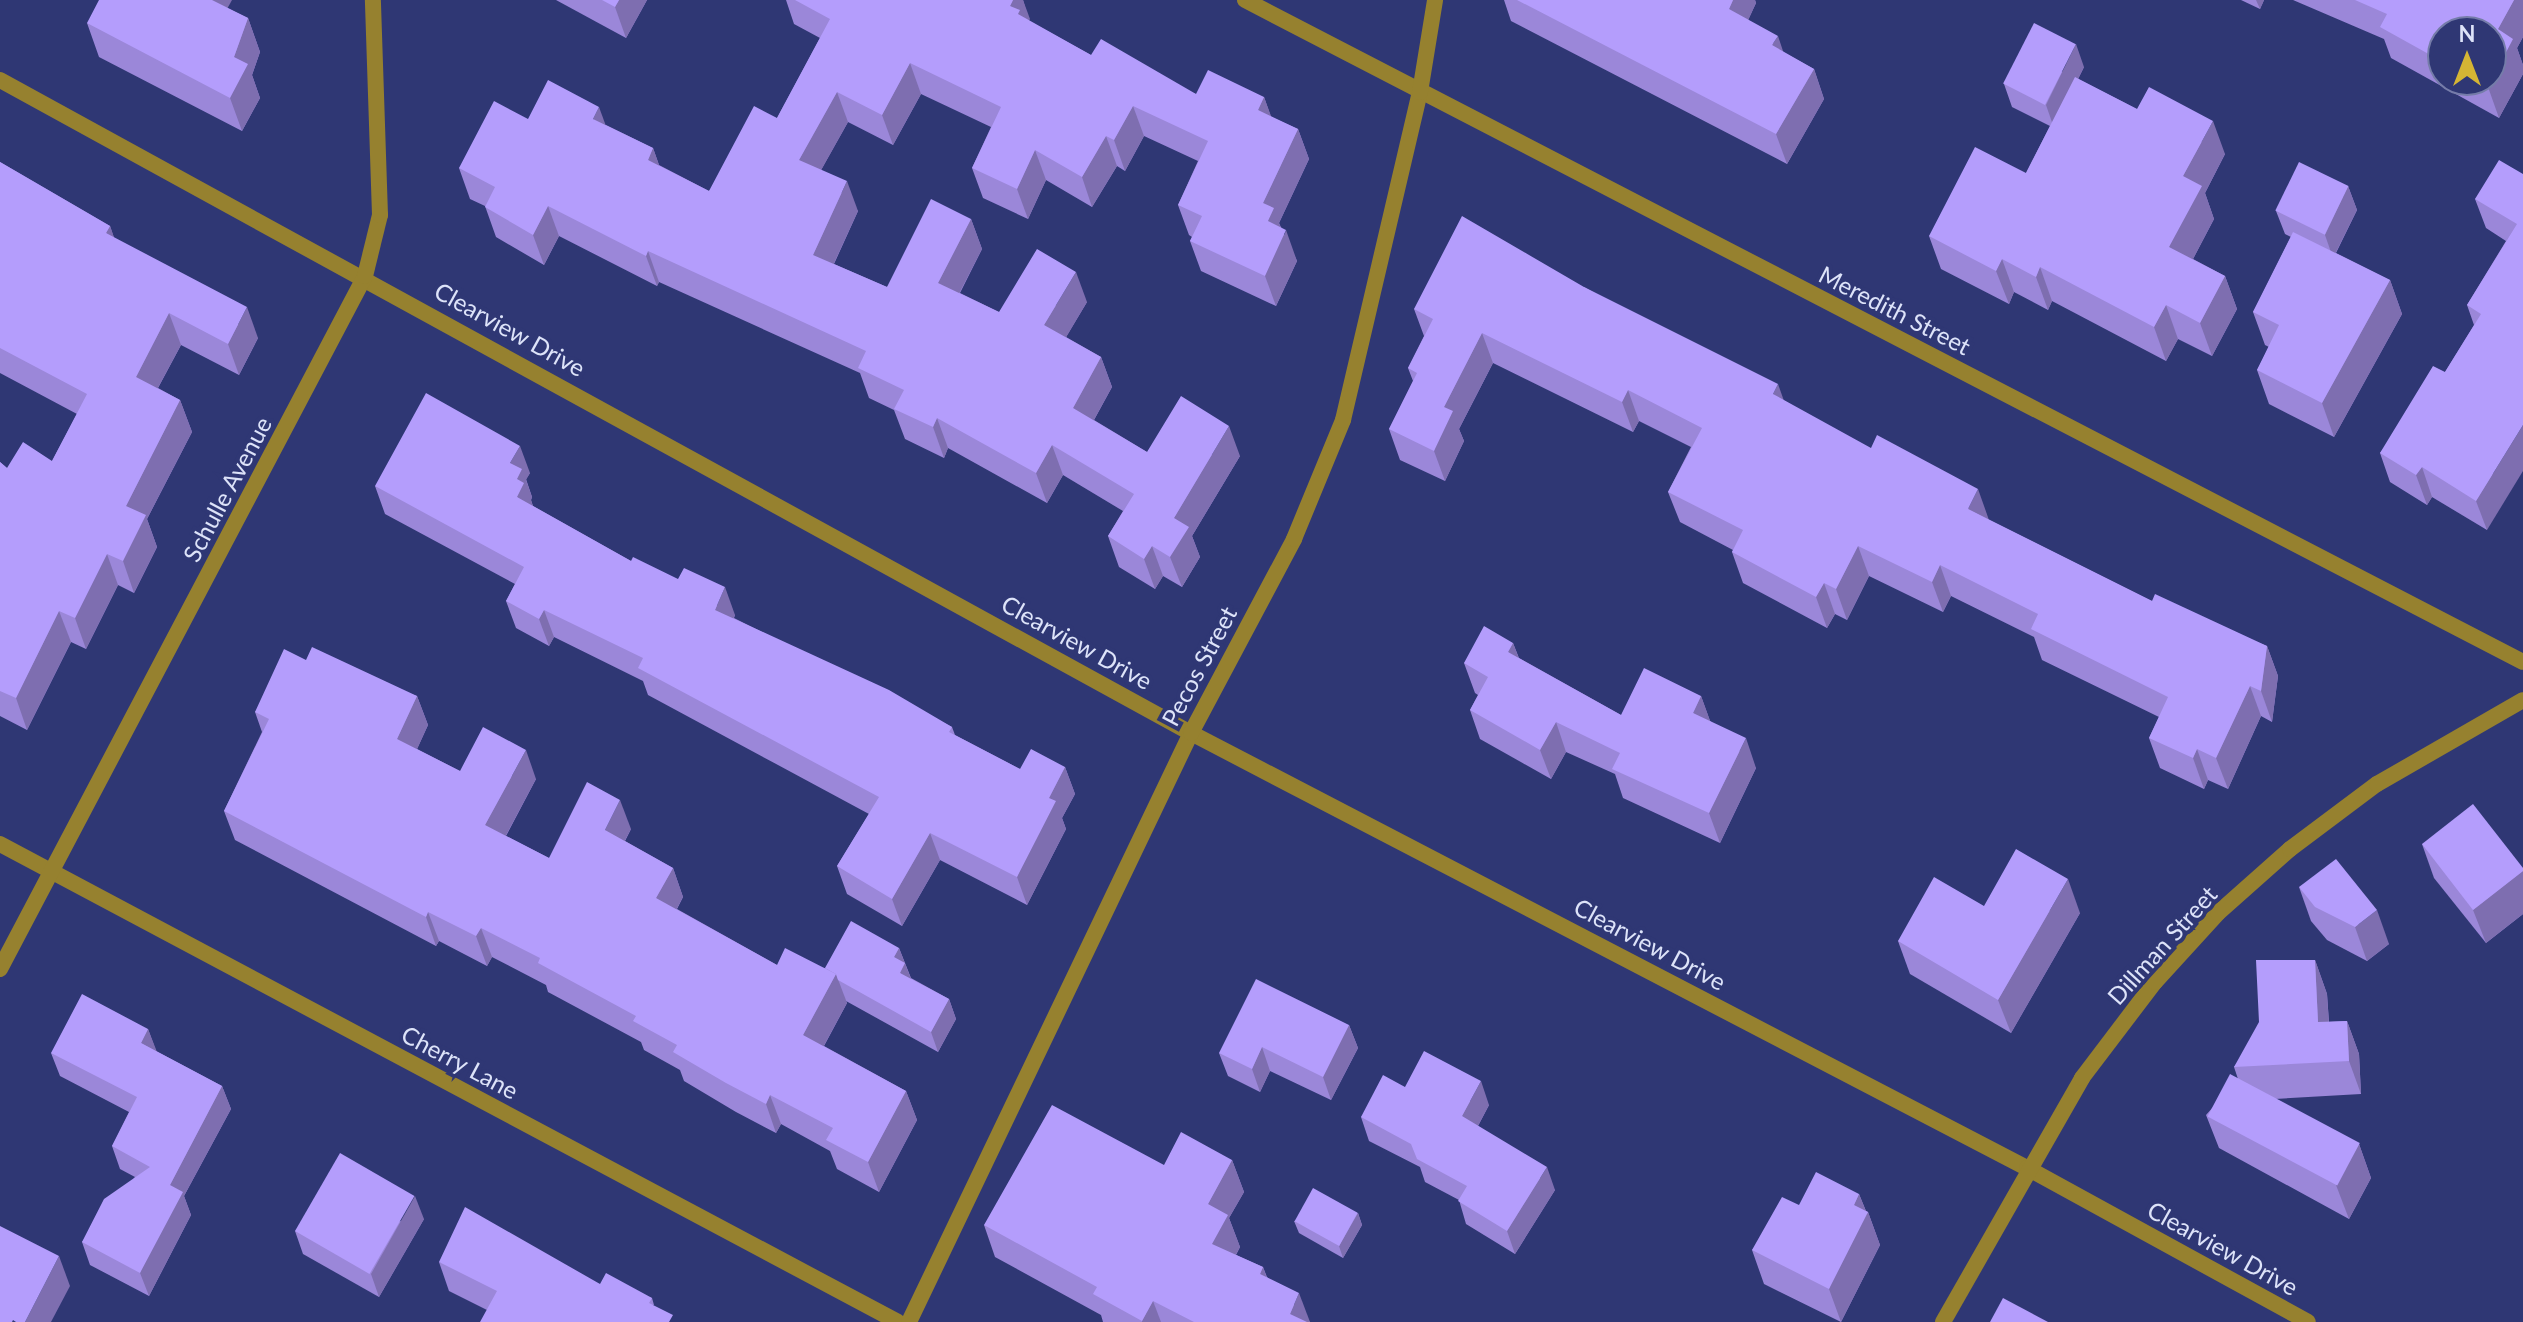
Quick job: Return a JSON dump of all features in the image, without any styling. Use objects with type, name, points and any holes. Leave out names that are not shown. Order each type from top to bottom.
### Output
[{"type":"street","name":"Schulle Avenue","points":[[0,969],[365,276],[380,215],[373,0]]},
{"type":"street","name":"Meredith Street","points":[[1245,0],[2523,662]]},
{"type":"street","name":"Pecos Street","points":[[909,1322],[1191,733],[1294,539],[1343,420],[1420,92],[1435,0]]},
{"type":"street","name":"Clearview Drive","points":[[0,80],[365,276],[1191,733],[2027,1168],[2308,1322]]},
{"type":"street","name":"Dillman Street","points":[[1943,1322],[2027,1168],[2082,1078],[2155,982],[2218,913],[2290,849],[2377,784],[2523,700]]},
{"type":"street","name":"Cherry Lane","points":[[0,844],[898,1322]]},
{"type":"building","points":[[99,0],[212,0],[248,18],[234,57],[248,64],[230,98],[87,23]]},
{"type":"building","points":[[602,0],[619,0],[615,7]]},
{"type":"building","points":[[795,0],[1013,0],[1010,6],[1020,10],[1018,14],[1091,55],[1101,39],[1196,94],[1208,70],[1264,97],[1258,110],[1298,129],[1263,203],[1274,208],[1268,221],[1286,230],[1265,276],[1190,241],[1202,216],[1178,205],[1208,141],[1133,106],[1114,140],[1106,136],[1082,177],[1035,150],[1017,189],[972,168],[1001,107],[910,63],[882,115],[837,92],[799,160],[847,181],[813,255],[887,287],[931,199],[971,219],[938,283],[999,312],[1037,249],[1076,272],[1044,325],[1101,357],[1073,408],[1147,452],[1181,396],[1229,426],[1174,518],[1189,527],[1170,557],[1152,546],[1144,559],[1108,536],[1134,494],[1052,445],[1036,473],[937,418],[933,427],[894,409],[904,390],[858,368],[866,351],[648,251],[646,256],[548,206],[533,235],[485,207],[495,187],[459,168],[494,101],[528,119],[548,80],[599,107],[593,119],[653,148],[648,160],[709,191],[754,106],[777,118],[830,19]]},
{"type":"building","points":[[1517,0],[1733,0],[1729,9],[1778,36],[1772,45],[1814,69],[1776,134]]},
{"type":"building","points":[[2355,0],[2514,0],[2505,16],[2427,16],[2427,53],[2380,27],[2387,14]]},
{"type":"building","points":[[2034,23],[2076,44],[2045,105],[2003,84]]},
{"type":"building","points":[[2507,35],[2513,39],[2507,51]]},
{"type":"building","points":[[2075,77],[2137,109],[2149,87],[2213,121],[2183,176],[2202,186],[2169,247],[2225,276],[2200,323],[2166,305],[2154,327],[2040,267],[2036,277],[2002,259],[1996,271],[1929,236],[1975,147],[2026,173]]},
{"type":"building","points":[[2499,160],[2523,174],[2523,425],[2476,501],[2422,467],[2416,475],[2380,453],[2433,366],[2445,372],[2481,314],[2467,305],[2517,224],[2475,199]]},
{"type":"building","points":[[0,162],[110,226],[106,233],[247,307],[228,344],[169,313],[136,377],[180,400],[126,506],[146,515],[123,561],[107,554],[75,618],[59,611],[16,698],[0,691],[0,462],[7,468],[23,442],[52,461],[87,394],[0,348]]},
{"type":"building","points":[[2299,162],[2348,186],[2325,235],[2275,211]]},
{"type":"building","points":[[1462,216],[1584,287],[1778,384],[1773,394],[1871,448],[1877,435],[1978,489],[1968,509],[2152,601],[2155,594],[2267,646],[2261,691],[2250,686],[2216,758],[2197,749],[2193,758],[2149,738],[2168,697],[2031,629],[2038,614],[1940,565],[1932,582],[1858,546],[1836,589],[1824,583],[1816,597],[1732,552],[1743,530],[1668,492],[1702,428],[1628,390],[1622,402],[1482,333],[1444,407],[1453,411],[1434,451],[1389,429],[1417,373],[1408,368],[1433,319],[1414,309]]},
{"type":"building","points":[[2293,232],[2390,280],[2322,403],[2257,370],[2279,325],[2253,312]]},
{"type":"building","points":[[426,393],[520,446],[510,463],[522,469],[517,479],[524,483],[517,497],[631,561],[633,557],[678,579],[684,568],[725,587],[715,610],[889,690],[952,727],[949,732],[1020,769],[1031,749],[1065,767],[1049,798],[1056,801],[1017,877],[930,833],[892,899],[837,866],[879,797],[638,668],[643,658],[544,610],[539,619],[506,601],[524,567],[375,486]]},
{"type":"building","points":[[1484,626],[1513,643],[1508,652],[1621,715],[1644,668],[1701,696],[1693,713],[1746,738],[1709,813],[1612,769],[1620,753],[1556,722],[1540,750],[1470,710],[1488,677],[1464,663]]},
{"type":"building","points":[[312,647],[417,696],[397,739],[460,771],[483,727],[526,750],[485,825],[549,858],[587,782],[620,800],[605,830],[673,868],[656,898],[777,965],[785,948],[836,974],[803,1035],[906,1091],[868,1162],[826,1140],[833,1128],[770,1095],[766,1104],[726,1083],[673,1052],[677,1045],[633,1021],[636,1016],[538,963],[540,958],[481,928],[476,936],[428,912],[426,917],[224,811],[269,719],[255,712],[284,649],[306,660]]},
{"type":"building","points":[[2473,804],[2523,871],[2473,910],[2422,844]]},
{"type":"building","points":[[2016,849],[2068,879],[1998,1000],[1898,941],[1934,877],[1984,906]]},
{"type":"building","points":[[2336,859],[2377,910],[2355,927],[2315,907],[2299,887]]},
{"type":"building","points":[[851,921],[899,948],[894,957],[905,963],[900,973],[949,999],[931,1032],[838,980],[836,974],[825,968]]},
{"type":"building","points":[[2256,960],[2315,960],[2318,1022],[2347,1021],[2349,1061],[2234,1067],[2259,1022]]},
{"type":"building","points":[[1256,979],[1349,1025],[1323,1077],[1262,1047],[1252,1069],[1219,1053]]},
{"type":"building","points":[[82,994],[148,1029],[141,1043],[222,1086],[170,1185],[183,1192],[140,1273],[82,1242],[104,1199],[150,1167],[112,1146],[137,1097],[51,1053]]},
{"type":"building","points":[[1424,1051],[1481,1081],[1462,1116],[1547,1167],[1507,1231],[1458,1201],[1467,1186],[1417,1159],[1411,1144],[1361,1117],[1383,1075],[1405,1087]]},
{"type":"building","points":[[2230,1074],[2360,1143],[2337,1185],[2207,1116]]},
{"type":"building","points":[[1052,1105],[1164,1165],[1181,1132],[1232,1160],[1208,1204],[1228,1215],[1212,1244],[1263,1267],[1260,1274],[1299,1293],[1290,1314],[1307,1322],[1194,1322],[1153,1301],[1142,1321],[1093,1294],[1097,1287],[984,1225]]},
{"type":"building","points":[[340,1153],[414,1196],[369,1274],[295,1231]]},
{"type":"building","points":[[1816,1172],[1859,1194],[1854,1205],[1868,1212],[1829,1289],[1752,1250],[1782,1197],[1799,1205]]},
{"type":"building","points":[[1313,1188],[1358,1213],[1339,1246],[1295,1221]]},
{"type":"building","points":[[465,1207],[600,1284],[606,1273],[652,1298],[649,1303],[673,1315],[669,1322],[480,1322],[497,1291],[439,1262]]},
{"type":"building","points":[[0,1226],[59,1256],[25,1322],[0,1322]]},
{"type":"building","points":[[2003,1298],[2048,1322],[1990,1322]]}]
